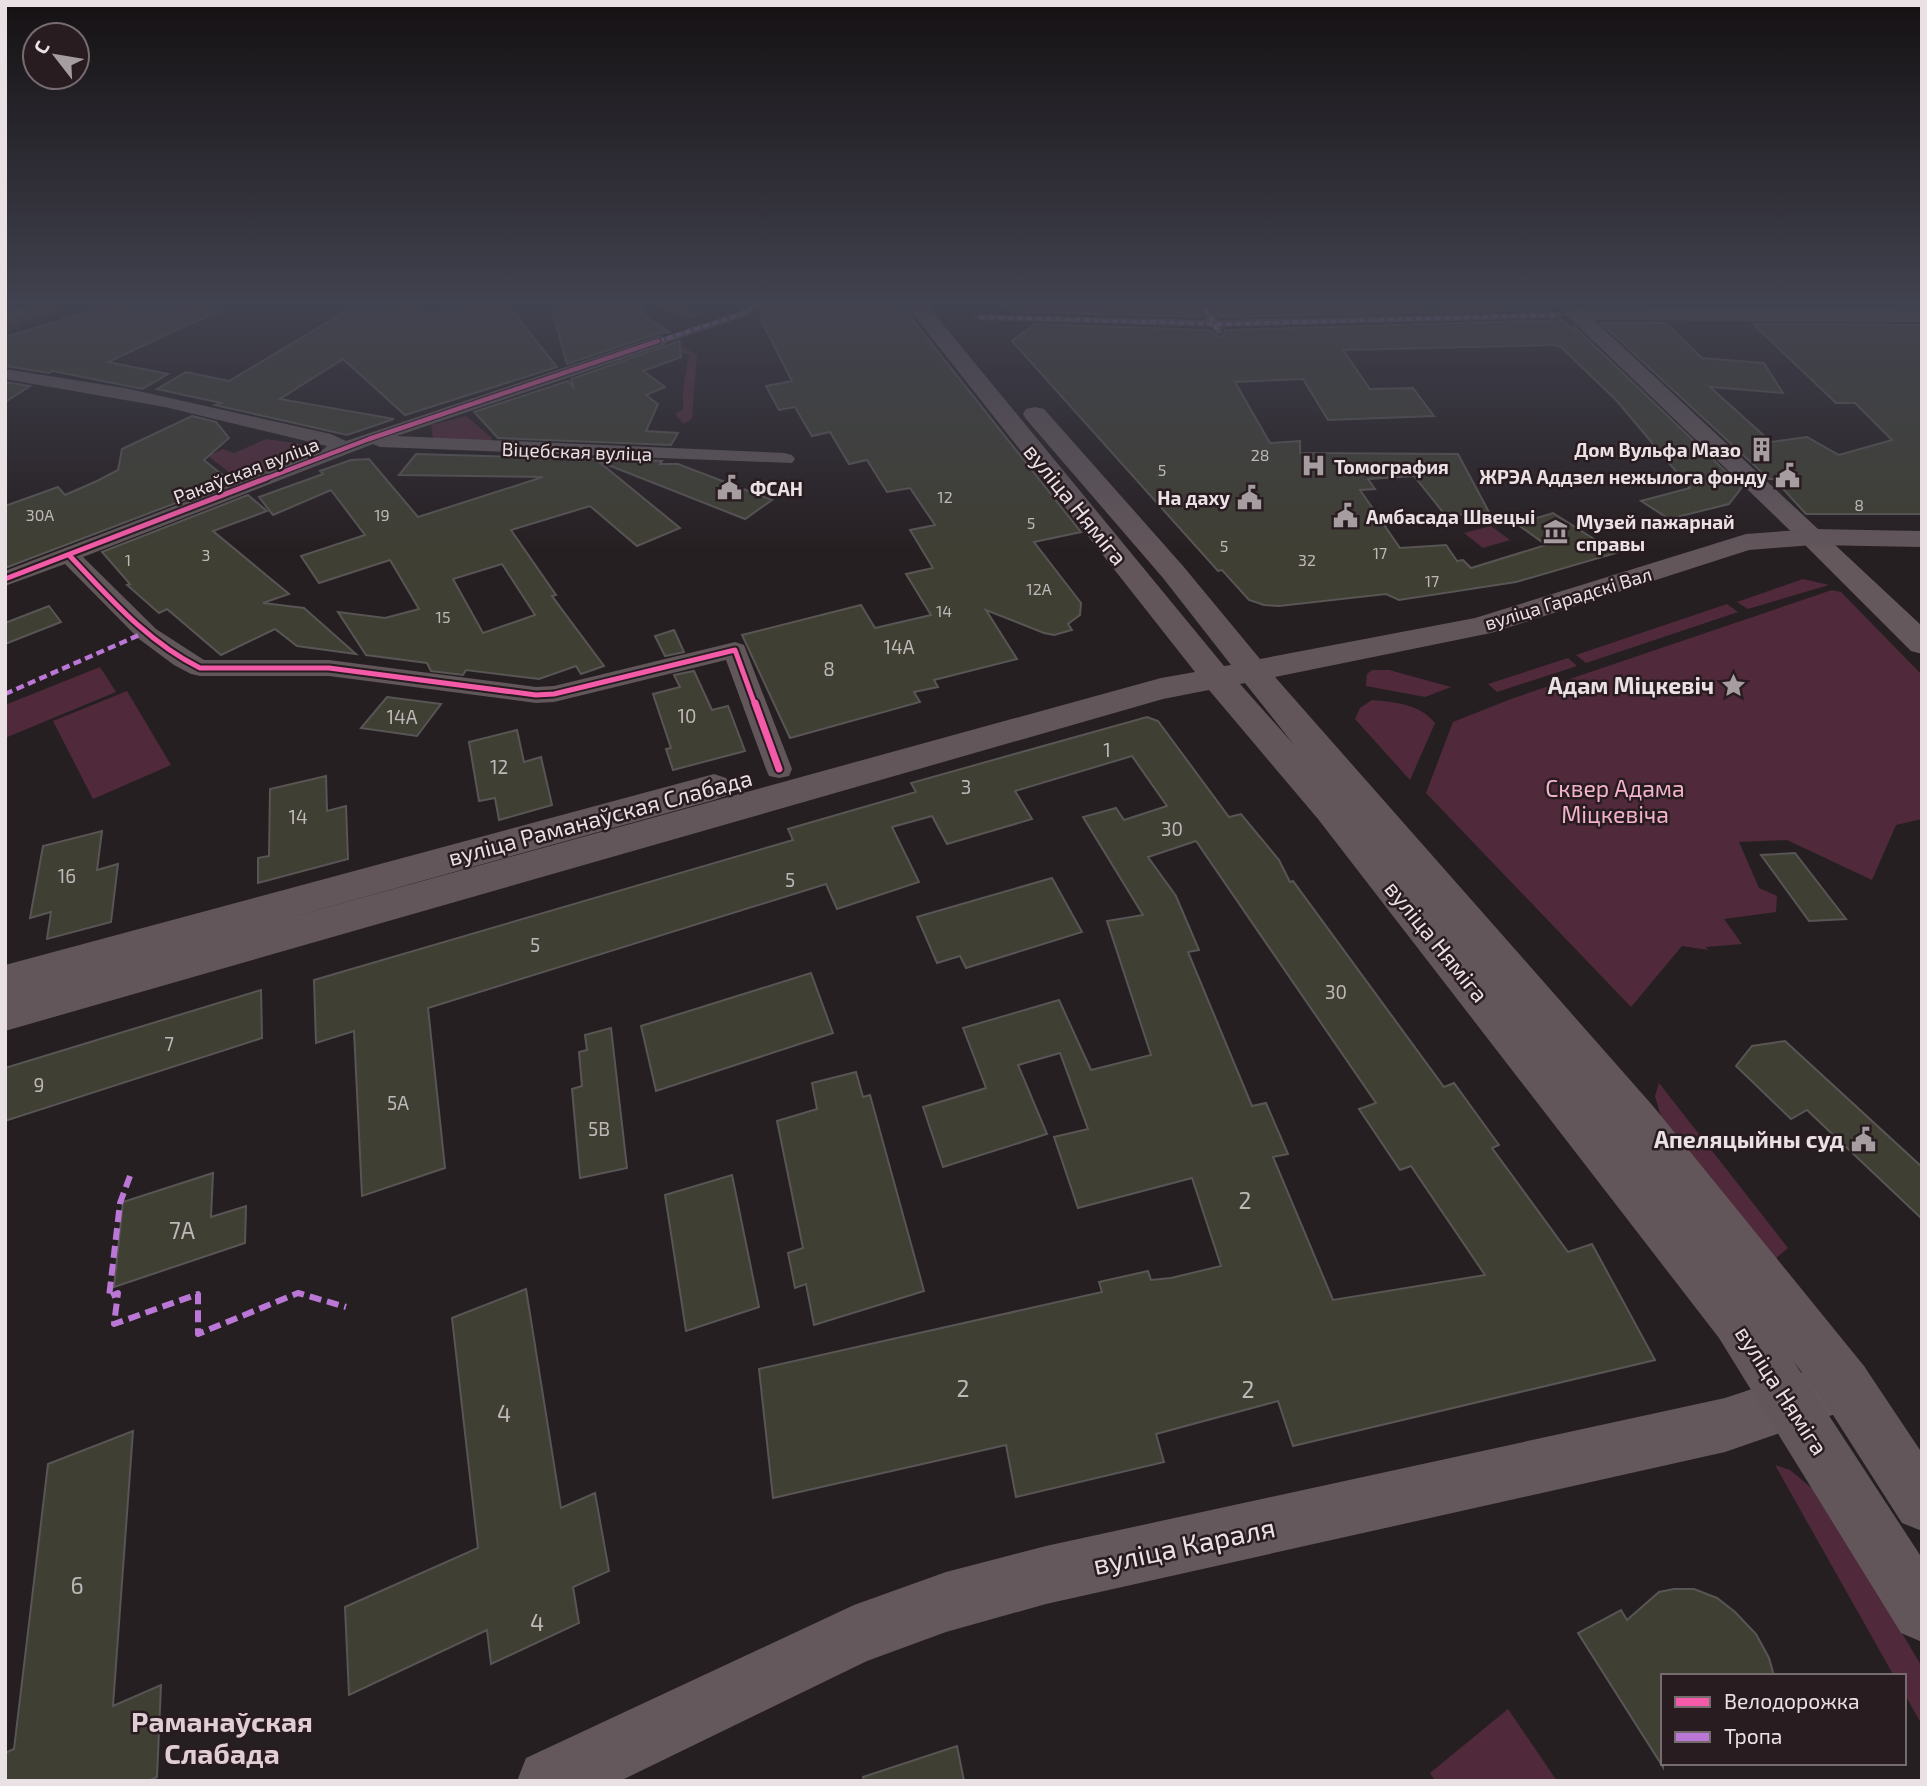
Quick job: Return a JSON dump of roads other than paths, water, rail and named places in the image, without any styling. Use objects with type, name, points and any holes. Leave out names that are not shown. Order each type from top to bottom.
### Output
[{"type":"main road","name":"вуліца Няміга","points":[[984,383],[1226,663],[1303,733],[1636,1121],[1845,1385],[1922,1503]]},
{"type":"main road","name":"вуліца Няміга","points":[[1009,383],[1173,572],[1226,663],[1331,810],[1557,1090],[1737,1320],[1922,1612]]},
{"type":"main road","points":[[1646,383],[1806,531],[1922,644]]},
{"type":"main road","name":"вуліца Гарадскі Вал","points":[[1226,663],[1519,596],[1728,529],[1766,524],[1806,531],[1922,539]]},
{"type":"main road","name":"вуліца Гарадскі Вал","points":[[1806,531],[1922,528]]},
{"type":"main road","name":"вуліца Раманаўская Слабада","points":[[5,982],[321,892],[779,769],[1226,663]]},
{"type":"main road","name":"вуліца Раманаўская Слабада","points":[[5,1013],[1226,663]]},
{"type":"main road","name":"вуліца Караля","points":[[549,1781],[854,1635],[946,1602],[1046,1575],[1725,1425],[1845,1385]]},
{"type":"street","points":[[61,383],[125,394],[324,438],[338,444],[331,454]]},
{"type":"street","name":"Ракаўская вуліца","points":[[5,579],[369,439],[534,383]]},
{"type":"street","name":"Віцебская вуліца","points":[[369,439],[476,447],[785,459]]},
{"type":"street","points":[[69,555],[146,632],[186,662],[200,668],[330,668],[536,695],[554,694],[735,650],[779,769]]},
{"type":"place","name":"Дом Вульфа Мазо","points":[[1761,449]]},
{"type":"place","name":"Томография","points":[[1314,466]]},
{"type":"place","name":"ЖРЭА Аддзел нежылога фонду","points":[[1787,476]]},
{"type":"place","name":"ФСАН","points":[[730,488]]},
{"type":"place","name":"На даху","points":[[1250,497]]},
{"type":"place","name":"Амбасада Швецыі","points":[[1346,516]]},
{"type":"place","name":"Музей пажарнай справы","points":[[1556,532]]},
{"type":"place","name":"Адам Міцкевіч","points":[[1734,685]]},
{"type":"place","name":"Апеляцыйны суд","points":[[1864,1139]]},
{"type":"district","name":"Раманаўская Слабада","points":[[222,1737]]},
{"type":"park label","name":"Сквер Адама Міцкевіча","points":[[1615,801]]}]
